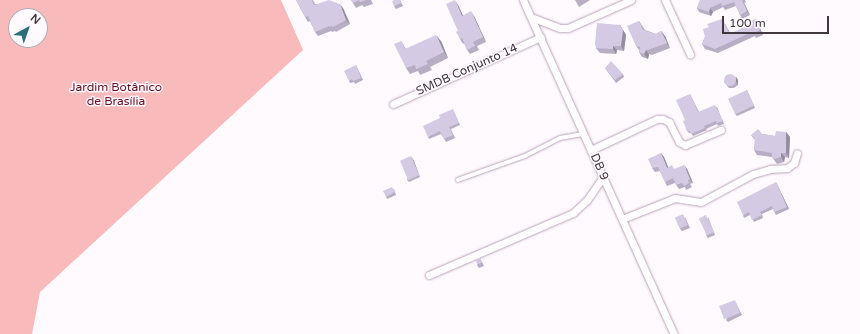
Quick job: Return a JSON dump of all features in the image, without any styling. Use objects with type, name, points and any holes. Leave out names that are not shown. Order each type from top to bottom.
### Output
[{"type":"street","name":"DB 9","points":[[523,0],[674,334]]},
{"type":"street","points":[[531,17],[560,28],[568,28],[631,0]]},
{"type":"street","points":[[665,0],[690,54]]},
{"type":"street","name":"SMDB Conjunto 14","points":[[393,104],[541,37]]},
{"type":"street","points":[[591,150],[657,119],[663,119],[669,122],[679,142],[685,145],[721,130]]},
{"type":"street","points":[[622,219],[675,198],[701,202],[762,170],[790,166],[796,160],[797,154]]},
{"type":"street","points":[[429,275],[573,213],[587,200],[603,177]]},
{"type":"lane","points":[[458,180],[525,156],[553,141],[584,134]]},
{"type":"green space","name":"Jardim Botânico de Brasília","points":[[0,0],[281,0],[303,50],[40,292],[32,334],[0,334]]},
{"type":"building","points":[[296,0],[312,0],[314,5],[329,0],[340,4],[346,20],[333,27],[329,26],[315,32],[308,16],[305,17]]},
{"type":"building","points":[[351,0],[359,0],[353,3]]},
{"type":"building","points":[[400,0],[401,3],[394,6],[392,1]]},
{"type":"building","points":[[455,0],[462,16],[471,11],[483,37],[473,42],[475,46],[467,50],[462,38],[460,39],[456,32],[458,31],[446,4]]},
{"type":"building","points":[[700,0],[742,0],[747,11],[740,15],[734,2],[722,6],[721,3],[710,8],[709,12],[697,8]]},
{"type":"building","points":[[722,19],[730,34],[749,25],[748,22],[755,19],[760,30],[753,33],[752,32],[715,49],[702,44],[705,37],[703,29],[709,27],[707,24]]},
{"type":"building","points":[[639,21],[643,30],[656,34],[661,31],[667,43],[646,50],[644,54],[639,52],[640,47],[636,46],[627,26]]},
{"type":"building","points":[[597,23],[620,25],[623,30],[621,46],[613,46],[613,49],[596,48]]},
{"type":"building","points":[[436,35],[444,52],[426,61],[428,64],[416,69],[415,65],[406,68],[394,44],[401,41],[405,49]]},
{"type":"building","points":[[611,61],[623,74],[615,80],[605,68]]},
{"type":"building","points":[[356,65],[361,78],[353,81],[352,79],[349,81],[344,71]]},
{"type":"building","points":[[728,74],[732,74],[736,80],[732,86],[728,86],[724,82],[724,78]]},
{"type":"building","points":[[747,90],[754,105],[735,114],[728,99]]},
{"type":"building","points":[[690,94],[698,112],[715,105],[723,121],[717,123],[716,121],[691,134],[690,131],[687,131],[683,121],[685,120],[676,100]]},
{"type":"building","points":[[453,109],[459,123],[449,127],[453,135],[444,139],[440,131],[428,137],[423,126],[440,118],[439,115]]},
{"type":"building","points":[[758,129],[762,134],[775,136],[776,131],[786,132],[786,153],[781,153],[781,157],[774,159],[772,157],[772,153],[754,150],[755,139],[751,135]]},
{"type":"building","points":[[661,153],[667,168],[672,165],[674,169],[684,165],[690,179],[688,180],[689,183],[684,186],[682,183],[676,185],[673,178],[665,182],[658,167],[652,168],[648,159]]},
{"type":"building","points":[[411,156],[419,175],[408,180],[400,161]]},
{"type":"building","points":[[776,182],[787,207],[774,212],[772,206],[760,212],[762,215],[752,220],[749,212],[743,215],[737,202]]},
{"type":"building","points":[[392,187],[395,192],[386,197],[383,191]]},
{"type":"building","points":[[683,214],[688,225],[680,229],[675,218]]},
{"type":"building","points":[[706,215],[714,232],[707,236],[699,218]]},
{"type":"building","points":[[480,258],[482,263],[477,265],[475,260]]},
{"type":"building","points":[[735,300],[740,313],[724,319],[719,306]]}]
